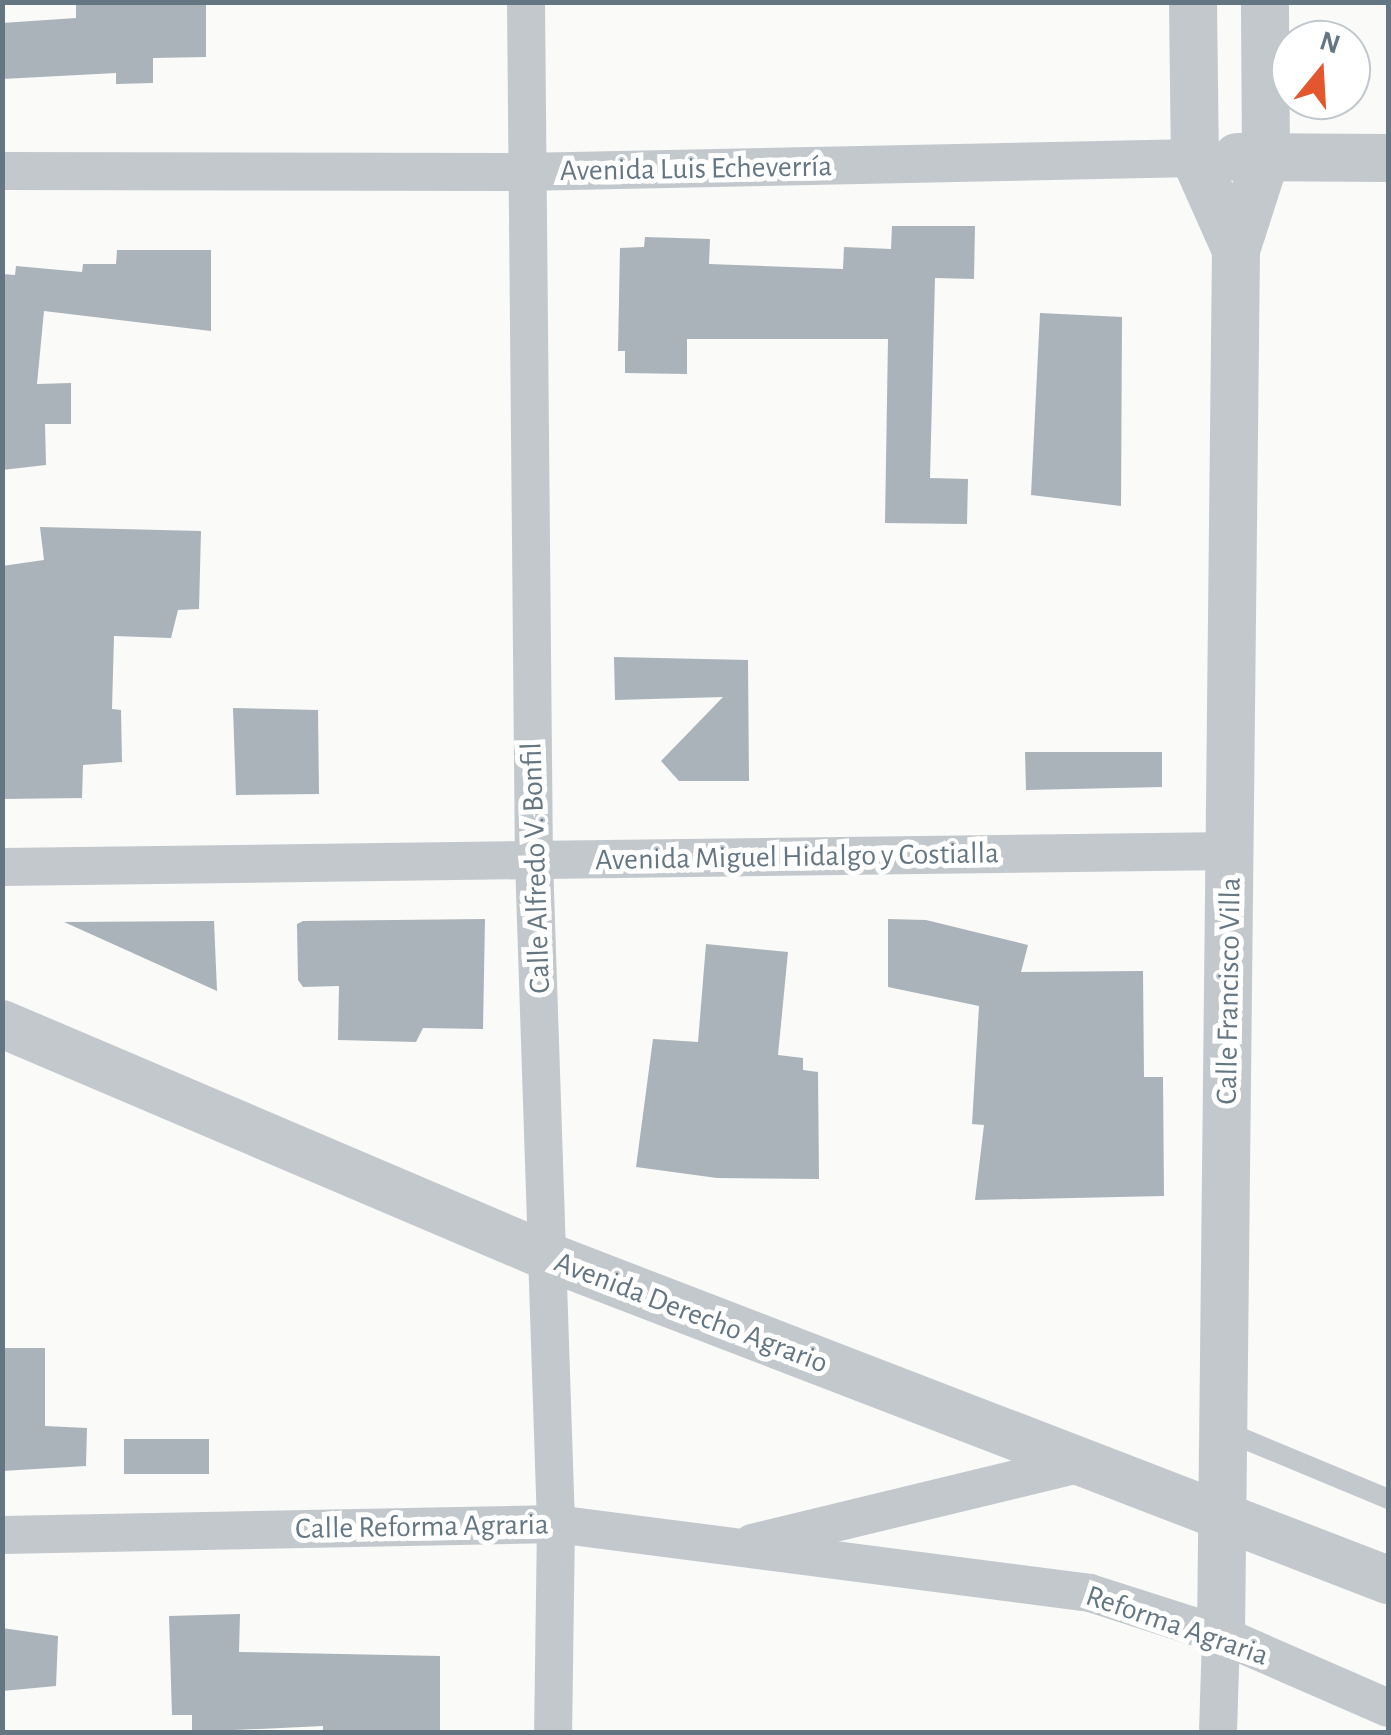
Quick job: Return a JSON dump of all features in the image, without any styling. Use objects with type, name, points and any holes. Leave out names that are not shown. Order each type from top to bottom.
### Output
[{"type":"street","name":"Calle Alfredo V. Bonfil","points":[[526,2],[524,172],[534,861],[556,1524],[553,1732]]},
{"type":"street","name":"Calle Francisco Villa","points":[[1193,2],[1195,158],[1236,250]]},
{"type":"street","name":"Calle Francisco Villa","points":[[1218,1732],[1224,1513],[1236,250],[1266,157],[1265,2]]},
{"type":"street","name":"Avenida Luis Echeverría","points":[[2,171],[524,172],[1195,158],[1388,158]]},
{"type":"street","name":"Avenida Miguel Hidalgo y Costialla","points":[[2,867],[1231,851]]},
{"type":"street","name":"Avenida Derecho Agrario","points":[[2,1024],[549,1258],[1080,1464],[1224,1513],[1388,1580]]},
{"type":"street","points":[[735,1548],[1080,1464]]},
{"type":"street","name":"Calle Reforma Agraria","points":[[2,1535],[556,1524],[838,1563]]},
{"type":"street","name":"Reforma Agraria","points":[[838,1563],[1090,1593],[1220,1635],[1388,1708]]},
{"type":"lane","points":[[1223,1430],[1388,1499]]},
{"type":"building","points":[[76,2],[206,2],[206,57],[153,58],[153,83],[116,84],[116,73],[2,79],[2,23],[76,18]]},
{"type":"building","points":[[892,226],[975,226],[974,279],[935,278],[930,478],[968,479],[967,524],[885,523],[888,339],[687,339],[687,374],[625,373],[625,351],[618,351],[620,248],[644,247],[645,237],[710,239],[709,264],[843,269],[844,247],[891,249]]},
{"type":"building","points":[[117,250],[211,250],[211,331],[44,311],[37,384],[71,383],[71,424],[45,424],[46,465],[2,470],[2,274],[15,275],[16,266],[82,272],[83,264],[116,264]]},
{"type":"building","points":[[1040,313],[1122,317],[1121,506],[1031,495]]},
{"type":"building","points":[[40,527],[201,531],[199,609],[178,610],[171,638],[114,636],[112,709],[121,710],[122,762],[83,765],[82,798],[2,799],[2,566],[44,560]]},
{"type":"building","points":[[614,657],[748,660],[749,781],[679,781],[661,761],[723,697],[615,700]]},
{"type":"building","points":[[233,708],[318,710],[319,794],[236,795]]},
{"type":"building","points":[[1025,752],[1162,752],[1162,787],[1026,790]]},
{"type":"building","points":[[485,919],[483,1029],[423,1028],[416,1042],[338,1040],[339,986],[303,987],[298,980],[297,924],[303,921]]},
{"type":"building","points":[[888,919],[926,920],[1028,945],[1021,972],[1143,971],[1144,1077],[1163,1077],[1164,1196],[975,1200],[984,1125],[972,1124],[979,1006],[888,987]]},
{"type":"building","points":[[214,921],[217,991],[64,922]]},
{"type":"building","points":[[706,944],[788,952],[778,1055],[803,1058],[803,1070],[818,1072],[819,1179],[717,1178],[636,1167],[653,1039],[698,1042]]},
{"type":"building","points":[[2,1348],[45,1348],[45,1426],[87,1428],[86,1466],[2,1471]]},
{"type":"building","points":[[124,1439],[209,1439],[209,1474],[124,1474]]},
{"type":"building","points":[[240,1614],[239,1652],[440,1656],[440,1732],[323,1732],[323,1726],[192,1732],[192,1715],[172,1715],[169,1616]]},
{"type":"building","points":[[2,1628],[58,1636],[56,1686],[2,1691]]}]
